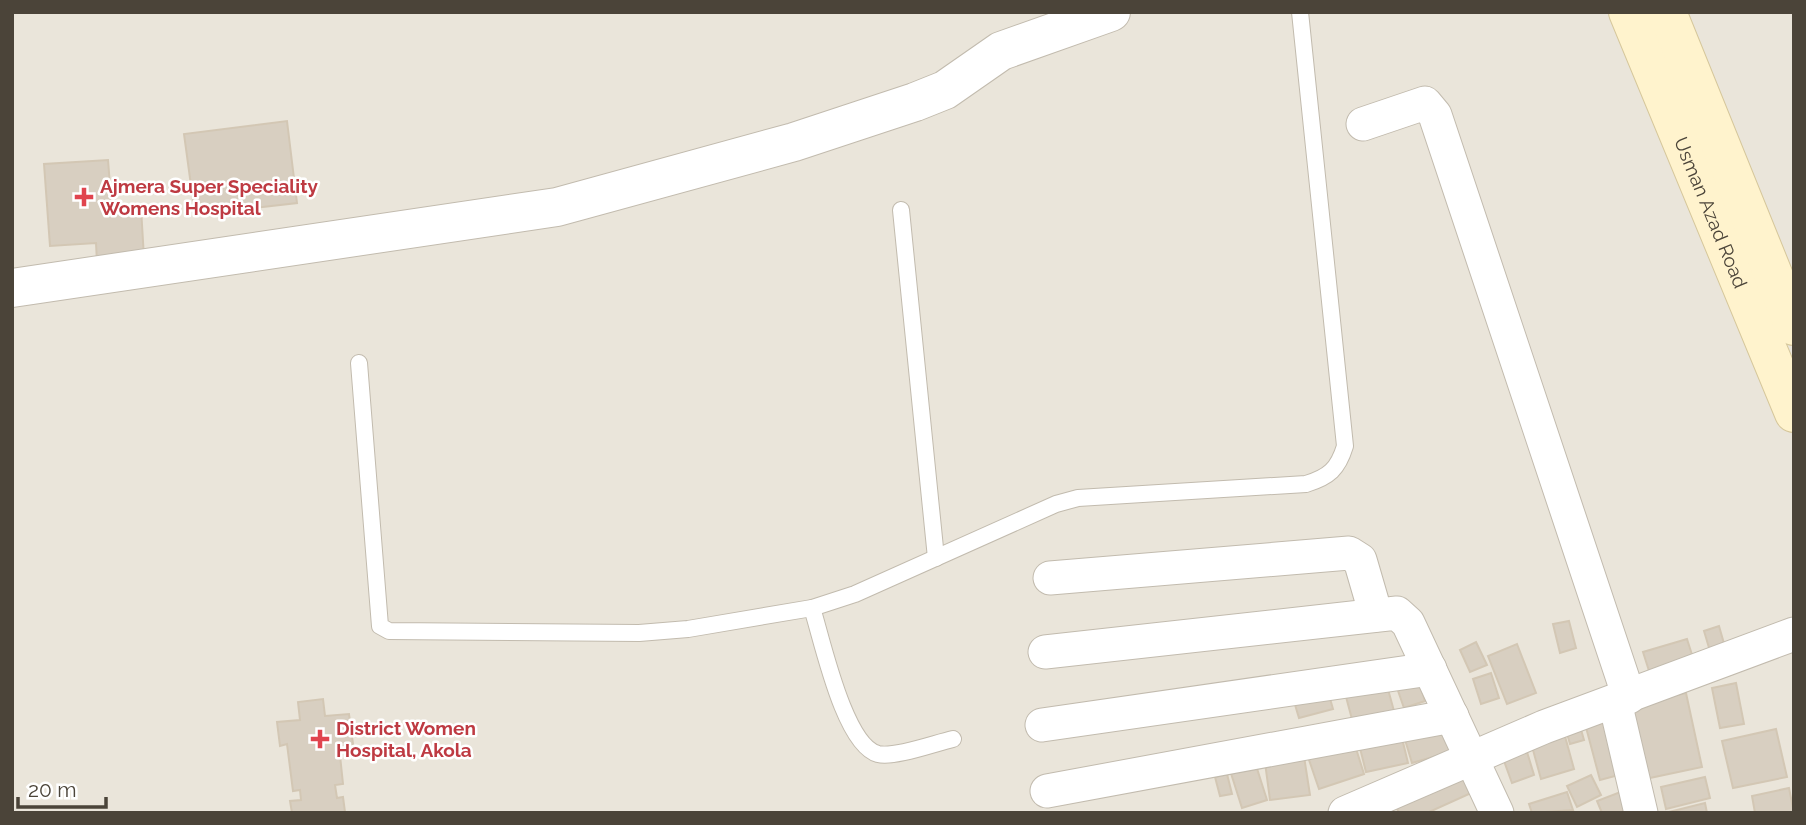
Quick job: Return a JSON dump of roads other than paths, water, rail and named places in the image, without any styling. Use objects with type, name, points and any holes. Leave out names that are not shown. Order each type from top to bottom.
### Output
[{"type":"main road","name":"Usman Azad Road","points":[[1628,12],[1794,413]]},
{"type":"main road","name":"Usman Azad Road","points":[[1667,12],[1794,326]]},
{"type":"street","points":[[12,288],[557,207],[794,142],[915,102],[945,90],[1001,51],[1111,12]]},
{"type":"street","points":[[1363,124],[1425,103],[1435,115],[1622,699],[1641,813]]},
{"type":"street","points":[[1050,578],[1349,553],[1360,560],[1376,615]]},
{"type":"street","points":[[1045,652],[1396,613],[1403,617],[1430,669],[1497,813]]},
{"type":"street","points":[[1345,813],[1390,804],[1472,758],[1794,634]]},
{"type":"street","points":[[1042,724],[1430,669]]},
{"type":"street","points":[[1047,791],[1452,716]]},
{"type":"lane","points":[[359,363],[380,626],[383,630],[593,635],[688,629],[812,608],[855,594],[1056,504],[1078,498],[1306,484],[1324,479],[1339,466],[1345,446],[1300,12]]},
{"type":"lane","points":[[901,210],[936,558]]},
{"type":"lane","points":[[812,608],[844,710],[852,728],[865,746],[876,753],[888,754],[953,739]]},
{"type":"place","name":"Ajmera Super Speciality Womens Hospital","points":[[84,197]]},
{"type":"place","name":"District Women Hospital, Akola","points":[[320,739]]}]
